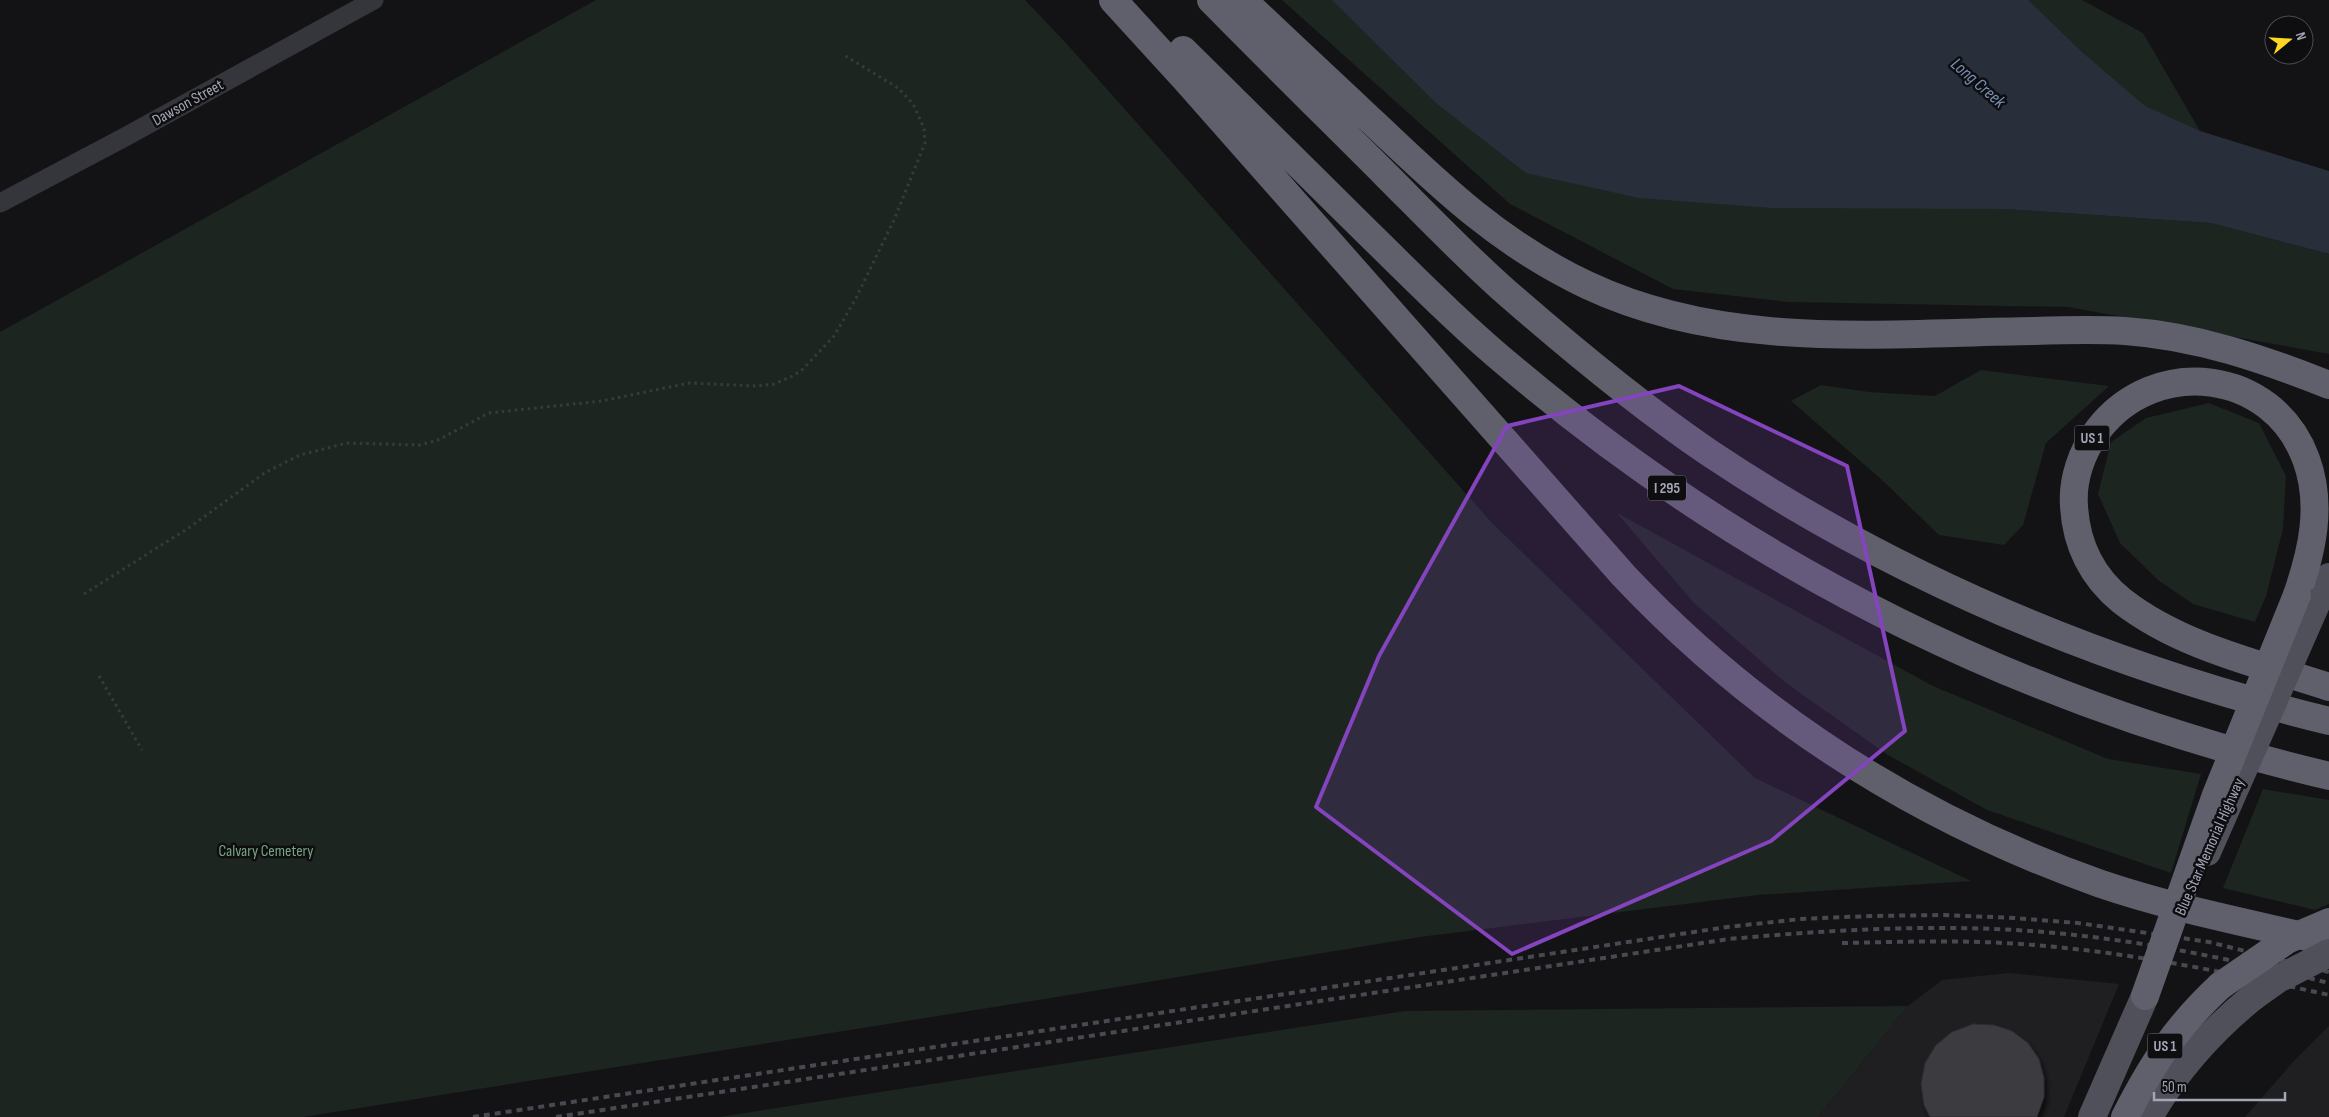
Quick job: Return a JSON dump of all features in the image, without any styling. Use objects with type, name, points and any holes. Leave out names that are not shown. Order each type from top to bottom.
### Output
[{"type":"highway","points":[[1113,0],[1188,81],[1617,569],[1689,642],[1756,698],[1816,741],[1883,783],[2018,852],[2102,884],[2146,897],[2329,942]]},
{"type":"highway","name":"I 295","points":[[1132,0],[1412,276],[1509,366],[1614,450],[1725,526],[1779,559],[1892,620],[2010,674],[2080,702],[2191,739],[2329,776]]},
{"type":"highway","points":[[1211,0],[1456,245],[1503,289],[1617,384],[1706,450],[1751,480],[1814,519],[1928,579],[2048,633],[2166,676],[2329,721]]},
{"type":"highway","points":[[1244,0],[1442,187],[1487,225],[1556,268],[1588,285],[1646,308],[1716,325],[1788,333],[2083,330],[2164,335],[2241,352],[2329,385]]},
{"type":"highway","name":"US 1","points":[[2144,996],[2216,795],[2307,598],[2314,492],[2306,459],[2298,442],[2280,417],[2256,398],[2225,384],[2184,381],[2160,386],[2144,392],[2129,401],[2103,422],[2084,451],[2075,485],[2073,502],[2078,536],[2085,555],[2099,577],[2122,601],[2162,626],[2215,649],[2329,687]]},
{"type":"highway","name":"US 1","points":[[2125,1117],[2145,1076],[2161,1052],[2196,1008],[2220,986],[2248,965],[2287,940],[2329,922]]},
{"type":"main road","points":[[2307,598],[2329,577]]},
{"type":"main road","points":[[2149,1117],[2190,1058],[2234,1013],[2278,979],[2329,952]]},
{"type":"main road","name":"US 1","points":[[2092,1117],[2144,996]]},
{"type":"street","name":"Dawson Street","points":[[0,204],[125,138],[374,0]]},
{"type":"path","points":[[84,594],[190,527],[266,472],[300,455],[347,443],[420,445],[438,440],[489,413],[602,401],[689,383],[756,386],[774,384],[793,376],[803,369],[834,336],[855,300],[894,220],[925,143],[924,128],[913,104],[898,88],[844,55]]},
{"type":"path","points":[[99,676],[142,750]]},
{"type":"highlighted area","points":[[1679,386],[1847,466],[1905,731],[1771,841],[1512,954],[1316,807],[1379,656],[1507,426]]},
{"type":"shaded area","points":[[2009,973],[2119,984],[2064,1117],[1818,1117],[1908,1006],[1942,980]]},
{"type":"shaded area","points":[[2329,1026],[2329,1117],[2245,1117],[2293,1062]]},
{"type":"green space","name":"Calvary Cemetery","points":[[596,0],[1025,0],[1066,43],[1492,523],[1755,778],[1971,881],[1758,895],[1420,937],[303,1117],[0,1117],[0,332]]},
{"type":"green space","points":[[1282,0],[1573,0],[2006,209],[2211,223],[2329,254],[2329,354],[2068,307],[1788,302],[1673,289],[1510,204]]},
{"type":"green space","points":[[1900,0],[2082,0],[2143,33],[2200,131],[2101,141]]},
{"type":"green space","points":[[1981,370],[2109,386],[2046,443],[2023,525],[2004,545],[1939,535],[1881,479],[1791,401],[1821,385],[1869,392],[1935,396]]},
{"type":"green space","points":[[2209,403],[2259,423],[2286,476],[2283,529],[2266,596],[2255,622],[2193,604],[2158,580],[2120,543],[2098,494],[2111,442],[2146,418]]},
{"type":"green space","points":[[1617,513],[1933,686],[2108,759],[2201,774],[2171,873],[1987,810],[1888,755],[1786,683],[1694,603]]},
{"type":"green space","points":[[2263,789],[2329,800],[2329,904],[2315,910],[2223,888]]},
{"type":"green space","points":[[1908,1006],[1818,1117],[719,1117],[1405,1011]]},
{"type":"water","name":"Long Creek","points":[[1332,0],[2028,0],[2083,53],[2145,106],[2200,131],[2329,171],[2329,254],[2211,223],[2006,209],[1772,208],[1639,198],[1526,173],[1436,103]]},
{"type":"building","points":[[1973,1024],[1994,1025],[2012,1031],[2028,1043],[2039,1059],[2044,1078],[2044,1097],[2037,1117],[1930,1117],[1924,1105],[1921,1084],[1925,1063],[1936,1045],[1952,1032]]},
{"type":"railway","points":[[473,1117],[1727,927],[1801,919],[1944,915],[2078,923],[2209,942],[2329,972]]},
{"type":"railway","points":[[556,1117],[1729,939],[1767,936],[1917,928],[1993,929],[2069,934],[2144,944],[2256,966],[2329,983]]},
{"type":"railway","points":[[1842,943],[1984,942],[2086,950],[2168,962],[2329,995]]}]
